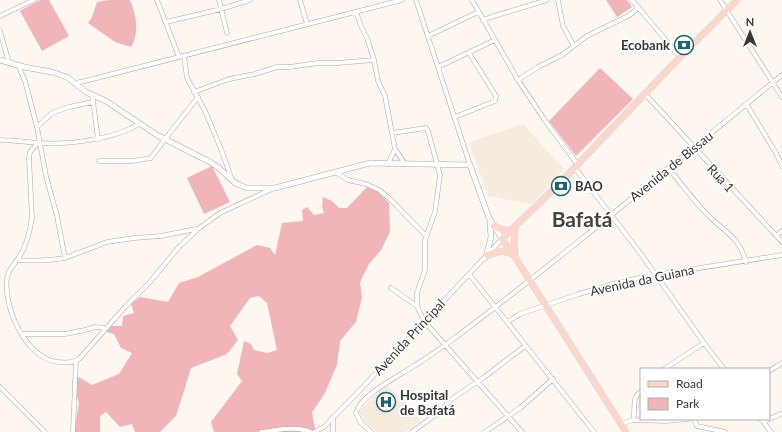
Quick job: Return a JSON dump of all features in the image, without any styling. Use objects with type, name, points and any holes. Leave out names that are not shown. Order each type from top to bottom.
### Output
[{"type":"main road","points":[[626,432],[514,255],[502,239],[548,196],[680,57],[737,0]]},
{"type":"main road","points":[[494,226],[500,229],[513,229]]},
{"type":"main road","points":[[513,229],[514,255]]},
{"type":"main road","points":[[486,256],[502,251],[514,255]]},
{"type":"street","points":[[0,16],[34,0]]},
{"type":"street","points":[[157,0],[181,57],[187,78],[198,97],[221,149],[232,180]]},
{"type":"street","points":[[218,0],[227,33]]},
{"type":"street","points":[[166,22],[221,9],[250,0]]},
{"type":"street","points":[[300,0],[307,24]]},
{"type":"street","points":[[75,83],[402,0]]},
{"type":"street","points":[[416,0],[489,218],[502,239]]},
{"type":"street","points":[[472,0],[518,80],[544,119],[610,215],[641,254],[721,368]]},
{"type":"street","points":[[483,20],[547,0]]},
{"type":"street","points":[[558,0],[563,26],[574,46]]},
{"type":"street","points":[[632,0],[680,57]]},
{"type":"street","points":[[720,0],[782,97]]},
{"type":"street","points":[[518,80],[538,67],[562,55],[587,36],[630,15],[638,8]]},
{"type":"street","points":[[356,12],[374,60],[378,82],[385,96],[395,149],[405,164]]},
{"type":"street","points":[[428,36],[478,12]]},
{"type":"street","points":[[0,31],[9,63]]},
{"type":"street","points":[[438,67],[495,40]]},
{"type":"street","points":[[455,117],[488,105],[496,99],[496,96],[485,76],[469,53]]},
{"type":"street","points":[[0,60],[58,74],[106,101],[139,124],[183,150],[210,162],[240,186],[247,188],[275,188]]},
{"type":"street","points":[[194,92],[229,79],[255,74],[277,67],[288,67],[318,62],[337,63],[374,60]]},
{"type":"street","points":[[18,65],[37,127],[46,176],[58,216],[65,258]]},
{"type":"street","name":"Avenida de Bissau","points":[[371,432],[361,423],[356,413],[360,405],[382,385],[445,345],[530,280],[782,76]]},
{"type":"street","points":[[92,94],[98,139]]},
{"type":"street","name":"Rua 1","points":[[645,94],[782,242]]},
{"type":"street","points":[[99,162],[133,161],[151,158],[198,97]]},
{"type":"street","points":[[37,127],[52,113],[69,107],[93,102]]},
{"type":"street","points":[[747,105],[776,153],[782,166]]},
{"type":"street","points":[[0,140],[19,140],[39,143],[66,143],[98,139],[139,124]]},
{"type":"street","points":[[392,133],[426,128],[440,175],[433,220],[426,236],[426,270],[417,293],[417,306],[424,321],[478,381],[507,417],[522,432]]},
{"type":"street","points":[[39,143],[30,152],[29,158],[32,217],[31,226],[26,243],[17,260],[8,271],[6,283],[10,305],[21,334],[33,349],[48,360],[65,363],[76,361],[83,355],[182,244],[198,229],[220,213],[275,188],[370,163],[470,165]]},
{"type":"street","points":[[388,164],[395,149]]},
{"type":"street","points":[[668,168],[709,216],[726,230],[734,239],[740,247],[746,262]]},
{"type":"street","points":[[336,172],[348,180],[366,184],[379,190],[391,200],[426,236]]},
{"type":"street","points":[[486,256],[491,237],[489,218]]},
{"type":"street","points":[[17,260],[47,261],[65,258],[107,242],[161,236],[198,229]]},
{"type":"street","points":[[777,235],[782,231]]},
{"type":"street","name":"Avenida Principal","points":[[313,432],[324,427],[502,239]]},
{"type":"street","name":"Avenida da Guiana","points":[[507,322],[520,314],[579,294],[626,281],[782,255]]},
{"type":"street","points":[[469,274],[594,432]]},
{"type":"street","points":[[391,288],[417,306]]},
{"type":"street","points":[[21,334],[65,334],[95,327],[107,328]]},
{"type":"street","points":[[666,368],[704,343]]},
{"type":"street","points":[[412,432],[438,413],[452,398],[478,381],[525,346]]},
{"type":"street","points":[[73,432],[76,361]]},
{"type":"street","points":[[770,370],[782,363]]},
{"type":"street","points":[[485,432],[507,417],[553,380]]},
{"type":"street","points":[[0,387],[45,432]]},
{"type":"street","points":[[633,420],[635,413],[635,400],[640,393]]},
{"type":"street","points":[[770,418],[782,413]]},
{"type":"street","points":[[333,417],[333,432]]},
{"type":"street","points":[[621,424],[633,420],[677,420]]},
{"type":"street","points":[[694,420],[697,426],[725,432]]},
{"type":"street","points":[[762,421],[771,432]]},
{"type":"street","points":[[261,432],[301,428],[313,432]]},
{"type":"shaded area","points":[[523,124],[564,169],[532,204],[488,196],[469,142]]},
{"type":"shaded area","name":"Hospital de Bafatá","points":[[386,384],[420,420],[405,432],[377,432],[362,420],[363,418],[358,412]]},
{"type":"green space","points":[[40,0],[49,0],[69,36],[42,51],[20,11]]},
{"type":"green space","points":[[109,0],[130,0],[136,24],[134,41],[131,47],[115,42],[88,23],[92,17],[97,2]]},
{"type":"green space","points":[[606,0],[627,0],[632,7],[617,17]]},
{"type":"green space","points":[[600,68],[633,99],[576,156],[549,121]]},
{"type":"green space","points":[[212,166],[230,202],[204,214],[187,178]]},
{"type":"green space","points":[[369,185],[389,203],[390,232],[381,250],[369,264],[360,282],[362,297],[356,322],[340,341],[337,365],[324,395],[312,412],[315,429],[313,432],[214,432],[211,422],[242,381],[237,374],[244,341],[251,344],[254,350],[267,353],[277,350],[267,303],[259,296],[250,298],[230,326],[238,340],[227,354],[191,368],[176,416],[160,432],[135,432],[132,424],[120,427],[106,412],[100,416],[100,432],[74,432],[79,403],[72,381],[79,377],[92,385],[119,374],[132,353],[121,348],[114,334],[104,331],[107,326],[122,326],[123,316],[134,313],[131,304],[140,297],[168,302],[179,283],[198,277],[257,245],[270,248],[275,255],[282,223],[303,221],[302,210],[307,207],[314,215],[324,213],[322,206],[323,197],[332,201],[339,208],[347,208]]},
{"type":"place","name":"Ecobank","points":[[684,45]]},
{"type":"place","name":"BAO","points":[[561,186]]},
{"type":"place","name":"Hospital de Bafatá","points":[[386,402]]},
{"type":"district","name":"Bafatá","points":[[582,220]]}]
